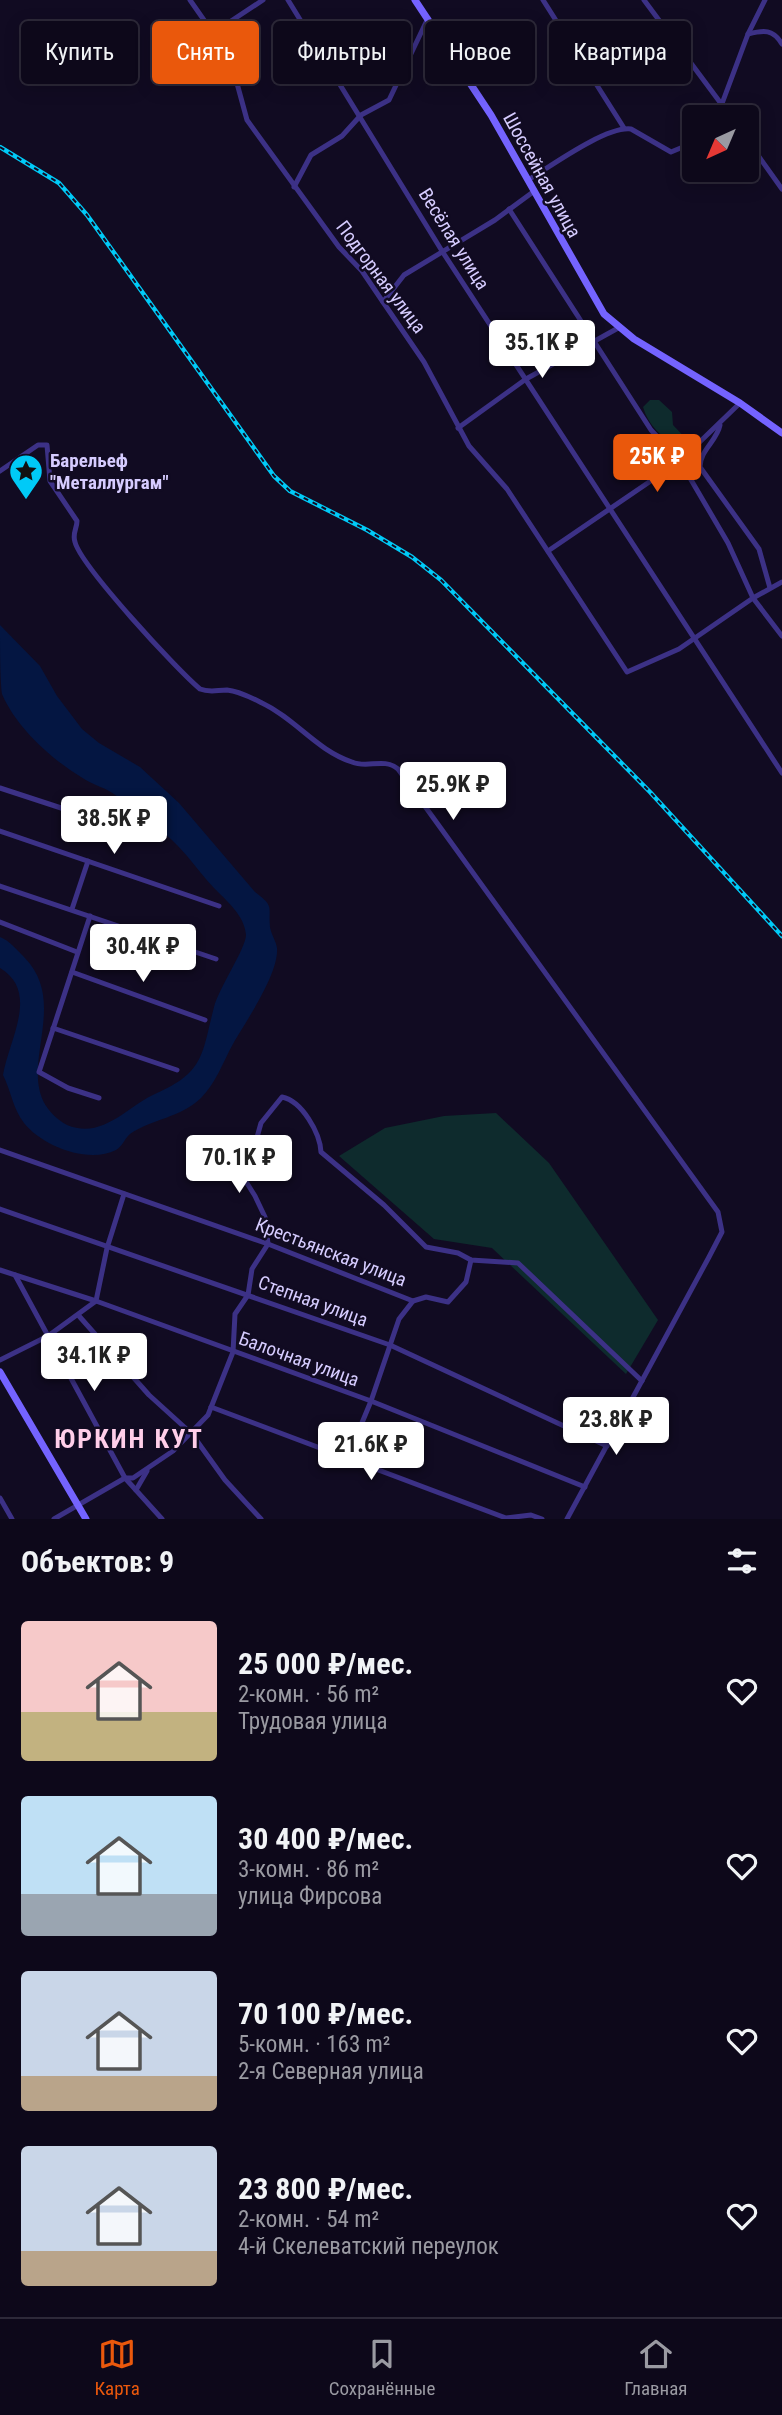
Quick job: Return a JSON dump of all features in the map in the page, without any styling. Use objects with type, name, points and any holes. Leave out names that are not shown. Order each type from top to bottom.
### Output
[{"type":"main road","name":"Шоссейная улица","points":[[415,0],[429,18],[528,180],[604,314],[634,339],[740,403],[782,433]]},
{"type":"main road","points":[[0,1372],[86,1519]]},
{"type":"street","name":"Подгорная улица","points":[[190,0],[205,21]]},
{"type":"street","points":[[231,21],[263,0]]},
{"type":"street","name":"Весёлая улица","points":[[288,0],[442,251],[780,764],[782,773]]},
{"type":"street","points":[[543,0],[624,128]]},
{"type":"street","points":[[644,0],[722,104]]},
{"type":"street","points":[[722,104],[748,34],[765,0]]},
{"type":"street","points":[[294,187],[311,155],[342,136],[361,115],[389,100],[429,18]]},
{"type":"street","points":[[748,34],[767,30],[777,36],[782,44]]},
{"type":"street","name":"Подгорная улица","points":[[236,84],[247,120],[294,187],[383,302],[424,362],[458,428],[479,461],[507,489],[627,672],[696,638]]},
{"type":"street","points":[[528,180],[601,138],[624,128],[631,129],[671,152],[682,147]]},
{"type":"street","points":[[760,159],[782,190]]},
{"type":"street","points":[[383,302],[404,275],[533,192]]},
{"type":"street","points":[[509,209],[652,430],[680,461],[728,543],[753,598],[782,636]]},
{"type":"street","points":[[458,428],[472,415],[526,379],[620,327]]},
{"type":"street","points":[[548,551],[680,461],[740,403]]},
{"type":"street","points":[[720,424],[718,433],[701,456],[700,467],[760,549],[770,588]]},
{"type":"street","points":[[0,471],[33,448],[47,445],[50,481],[77,521],[74,537],[77,547],[127,612],[201,689],[208,692],[238,692],[263,703],[295,722],[308,738],[353,763],[385,762],[398,769],[718,1212],[722,1231],[567,1519]]},
{"type":"street","points":[[696,638],[753,598],[782,582]]},
{"type":"street","points":[[0,788],[107,823]]},
{"type":"street","points":[[0,831],[219,906]]},
{"type":"street","points":[[72,909],[88,861]]},
{"type":"street","points":[[0,886],[216,959]]},
{"type":"street","points":[[90,916],[39,1072],[68,1088],[99,1098]]},
{"type":"street","points":[[0,922],[78,952]]},
{"type":"street","points":[[72,972],[205,1020]]},
{"type":"street","points":[[53,1028],[177,1070]]},
{"type":"street","points":[[245,1180],[261,1122],[282,1097],[291,1099],[318,1132],[321,1152],[384,1205],[426,1247],[458,1254],[471,1260],[518,1263],[642,1381]]},
{"type":"street","points":[[54,1519],[125,1478],[133,1478],[148,1468],[192,1434],[211,1407],[233,1352],[235,1314],[248,1295],[252,1269],[268,1244],[265,1217],[245,1180],[210,1146]]},
{"type":"street","name":"Крестьянская улица","points":[[0,1150],[268,1244],[413,1301]]},
{"type":"street","points":[[0,1360],[48,1336],[79,1316],[96,1301],[107,1248],[124,1194]]},
{"type":"street","name":"Степная улица","points":[[0,1209],[390,1345],[607,1446]]},
{"type":"street","points":[[347,1459],[371,1402],[399,1318],[413,1301],[426,1297],[449,1302],[466,1282],[471,1260]]},
{"type":"street","name":"Балочная улица","points":[[0,1270],[96,1301],[371,1402],[585,1487]]},
{"type":"street","points":[[15,1275],[125,1478],[162,1519]]},
{"type":"street","points":[[79,1316],[149,1395],[192,1434],[225,1480],[261,1519]]},
{"type":"street","points":[[211,1407],[506,1518],[531,1515],[542,1519]]},
{"type":"street","points":[[136,1490],[148,1468]]},
{"type":"street","points":[[0,1498],[12,1519]]},
{"type":"green space","points":[[650,400],[659,400],[672,412],[673,425],[691,444],[679,447],[656,430],[643,407]]},
{"type":"green space","points":[[496,1113],[549,1163],[658,1320],[626,1374],[492,1248],[434,1239],[339,1156],[385,1128],[444,1116]]},
{"type":"water","points":[[0,625],[40,666],[57,696],[82,729],[99,743],[140,767],[179,803],[269,907],[270,927],[277,948],[273,971],[211,1086],[193,1105],[139,1129],[128,1136],[118,1149],[105,1154],[79,1154],[54,1145],[32,1131],[17,1112],[3,1075],[19,1017],[20,1003],[12,978],[0,968],[0,937],[24,957],[38,978],[44,1000],[38,1069],[39,1090],[48,1109],[67,1125],[92,1128],[114,1120],[173,1085],[193,1069],[203,1049],[217,999],[245,941],[245,928],[234,909],[172,840],[114,794],[85,780],[58,761],[25,730],[2,694]]},
{"type":"railway","points":[[0,147],[59,183],[87,215],[274,476],[290,491],[367,530],[412,557],[441,580],[650,792],[782,936]]},
{"type":"place","name":"Барельеф \"Металлургам\"","points":[[26,501]]},
{"type":"district","name":"ЮРКИН КУТ","points":[[129,1439]]}]
